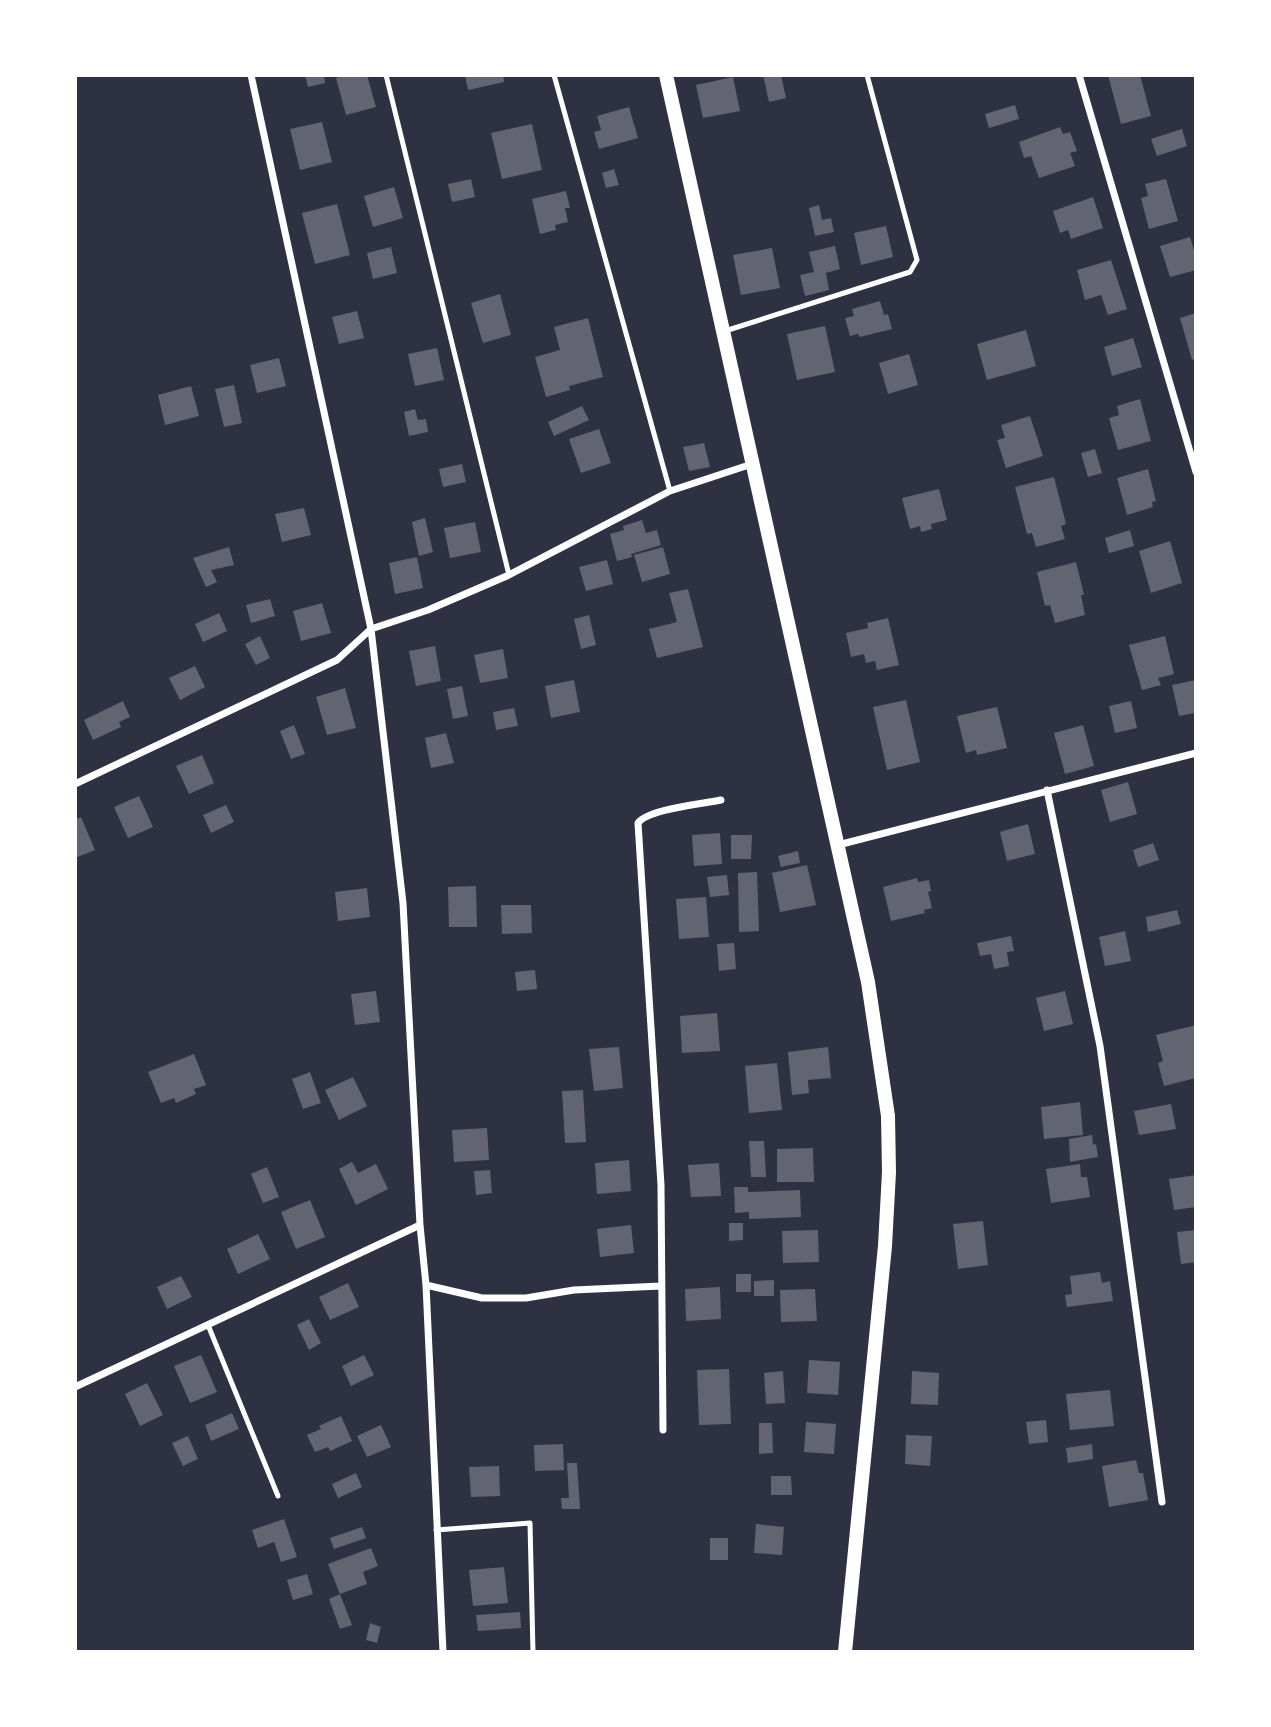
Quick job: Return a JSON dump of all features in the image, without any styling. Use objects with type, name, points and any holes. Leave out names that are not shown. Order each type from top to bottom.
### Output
[{"type":"main road","points":[[666,75],[868,982],[888,1116],[889,1172],[885,1247],[845,1652]]},
{"type":"street","points":[[251,75],[370,629],[403,903],[420,1225],[426,1285],[443,1652]]},
{"type":"street","points":[[1079,75],[1196,472]]},
{"type":"street","points":[[75,784],[337,660],[370,629],[429,610],[509,575],[670,491],[752,464]]},
{"type":"street","points":[[838,845],[1196,752]]},
{"type":"street","points":[[1047,790],[1100,1046],[1163,1502]]},
{"type":"street","points":[[663,1430],[661,1185],[638,823],[643,817],[721,800]]},
{"type":"street","points":[[75,1387],[420,1225]]},
{"type":"street","points":[[426,1285],[482,1298],[515,1298],[575,1290],[661,1286]]},
{"type":"lane","points":[[386,75],[509,575]]},
{"type":"lane","points":[[554,75],[670,491]]},
{"type":"lane","points":[[722,332],[909,272],[918,260],[867,75]]},
{"type":"lane","points":[[208,1325],[278,1496]]},
{"type":"lane","points":[[436,1530],[530,1523],[533,1652]]},
{"type":"building","points":[[305,75],[324,75],[325,83],[308,87]]},
{"type":"building","points":[[344,75],[367,75],[376,107],[346,115],[336,78]]},
{"type":"building","points":[[465,75],[503,75],[504,82],[468,90]]},
{"type":"building","points":[[763,75],[781,75],[786,98],[769,102]]},
{"type":"building","points":[[1108,75],[1140,75],[1151,116],[1121,124]]},
{"type":"building","points":[[733,77],[740,111],[703,118],[696,85]]},
{"type":"building","points":[[1015,105],[1019,119],[989,128],[985,114]]},
{"type":"building","points":[[629,107],[638,138],[599,149],[594,132],[601,130],[597,116]]},
{"type":"building","points":[[322,122],[332,162],[300,170],[290,129]]},
{"type":"building","points":[[532,124],[542,170],[502,179],[491,133]]},
{"type":"building","points":[[1060,127],[1063,134],[1070,132],[1077,151],[1070,153],[1075,166],[1039,178],[1031,156],[1024,158],[1019,142]]},
{"type":"building","points":[[1182,129],[1187,146],[1157,156],[1151,139]]},
{"type":"building","points":[[614,169],[619,185],[606,188],[602,173]]},
{"type":"building","points":[[471,179],[475,197],[452,202],[448,184]]},
{"type":"building","points":[[1166,179],[1178,221],[1149,229],[1141,198],[1148,196],[1145,184]]},
{"type":"building","points":[[394,187],[403,218],[373,227],[364,196]]},
{"type":"building","points":[[566,191],[570,208],[565,208],[568,222],[555,225],[556,230],[540,234],[532,199]]},
{"type":"building","points":[[1093,197],[1103,228],[1071,239],[1068,230],[1060,233],[1053,211]]},
{"type":"building","points":[[337,204],[350,255],[315,264],[302,213]]},
{"type":"building","points":[[819,205],[822,220],[831,218],[834,232],[815,236],[809,208]]},
{"type":"building","points":[[886,226],[893,257],[861,265],[854,233]]},
{"type":"building","points":[[1190,237],[1196,257],[1196,270],[1170,277],[1160,246]]},
{"type":"building","points":[[835,246],[840,269],[826,273],[829,290],[805,296],[800,275],[814,272],[809,252]]},
{"type":"building","points":[[391,247],[397,273],[373,279],[367,253]]},
{"type":"building","points":[[772,248],[780,288],[741,295],[733,255]]},
{"type":"building","points":[[1111,260],[1127,309],[1108,315],[1101,295],[1085,300],[1077,270]]},
{"type":"building","points":[[500,294],[511,335],[483,343],[471,303]]},
{"type":"building","points":[[880,301],[884,315],[888,314],[892,329],[860,337],[858,334],[850,336],[845,318],[854,316],[852,309]]},
{"type":"building","points":[[357,311],[364,338],[339,344],[332,317]]},
{"type":"building","points":[[1196,313],[1196,358],[1192,360],[1180,318]]},
{"type":"building","points":[[588,318],[603,377],[569,386],[570,390],[546,397],[535,357],[560,350],[554,327]]},
{"type":"building","points":[[825,326],[835,372],[797,380],[787,334]]},
{"type":"building","points":[[1026,330],[1036,366],[987,380],[977,344]]},
{"type":"building","points":[[1133,338],[1142,367],[1112,376],[1104,347]]},
{"type":"building","points":[[437,348],[444,380],[415,386],[408,354]]},
{"type":"building","points":[[909,354],[918,385],[888,394],[879,363]]},
{"type":"building","points":[[279,358],[286,386],[257,393],[250,365]]},
{"type":"building","points":[[234,385],[242,423],[224,427],[215,389]]},
{"type":"building","points":[[191,386],[199,416],[165,425],[158,395]]},
{"type":"building","points":[[1140,399],[1151,441],[1118,450],[1109,418],[1119,415],[1117,406]]},
{"type":"building","points":[[582,406],[589,420],[554,436],[548,422]]},
{"type":"building","points":[[415,409],[418,420],[426,419],[428,432],[409,436],[404,412]]},
{"type":"building","points":[[1030,416],[1043,456],[1006,468],[997,440],[1005,438],[1001,425]]},
{"type":"building","points":[[599,429],[611,463],[581,473],[569,439]]},
{"type":"building","points":[[704,443],[710,467],[689,471],[683,447]]},
{"type":"building","points":[[1095,449],[1102,473],[1088,477],[1081,453]]},
{"type":"building","points":[[462,464],[466,482],[443,487],[439,469]]},
{"type":"building","points":[[1148,469],[1156,501],[1152,502],[1153,507],[1127,515],[1117,478]]},
{"type":"building","points":[[1054,477],[1066,524],[1061,526],[1065,539],[1036,547],[1032,533],[1027,534],[1015,487]]},
{"type":"building","points":[[939,489],[947,520],[931,524],[932,529],[921,532],[920,526],[910,529],[902,498]]},
{"type":"building","points":[[304,508],[311,535],[282,542],[275,514]]},
{"type":"building","points":[[425,518],[433,552],[419,556],[412,522]]},
{"type":"building","points":[[642,520],[646,533],[657,530],[661,545],[617,561],[610,534],[624,530],[623,526]]},
{"type":"building","points":[[475,522],[481,552],[450,558],[444,528]]},
{"type":"building","points":[[1130,530],[1134,546],[1109,553],[1105,538]]},
{"type":"building","points":[[1170,541],[1182,583],[1151,593],[1139,551]]},
{"type":"building","points":[[229,547],[234,565],[211,570],[217,582],[206,587],[193,558]]},
{"type":"building","points":[[663,547],[670,574],[642,582],[634,555]]},
{"type":"building","points":[[417,557],[423,588],[395,594],[389,563]]},
{"type":"building","points":[[607,560],[613,584],[586,591],[579,567]]},
{"type":"building","points":[[1076,562],[1084,595],[1081,595],[1085,615],[1055,623],[1050,605],[1045,606],[1037,572]]},
{"type":"building","points":[[688,589],[703,647],[657,658],[649,629],[677,622],[669,593]]},
{"type":"building","points":[[270,599],[275,616],[251,623],[246,605]]},
{"type":"building","points":[[322,603],[331,633],[301,641],[293,611]]},
{"type":"building","points":[[219,613],[227,631],[203,642],[195,624]]},
{"type":"building","points":[[589,615],[596,645],[581,649],[574,619]]},
{"type":"building","points":[[888,618],[899,665],[877,670],[875,661],[866,663],[864,654],[851,657],[846,633],[868,628],[867,623]]},
{"type":"building","points":[[260,636],[270,658],[256,665],[245,644]]},
{"type":"building","points":[[1165,636],[1174,674],[1158,678],[1161,685],[1142,690],[1129,645]]},
{"type":"building","points":[[435,646],[441,681],[416,686],[409,651]]},
{"type":"building","points":[[503,649],[508,678],[480,683],[474,655]]},
{"type":"building","points":[[195,666],[205,687],[180,700],[169,678]]},
{"type":"building","points":[[574,680],[580,712],[551,718],[545,686]]},
{"type":"building","points":[[1196,680],[1195,713],[1179,716],[1172,685]]},
{"type":"building","points":[[462,686],[468,716],[453,719],[447,689]]},
{"type":"building","points":[[345,688],[356,728],[327,735],[316,697]]},
{"type":"building","points":[[906,700],[920,762],[887,770],[873,707]]},
{"type":"building","points":[[123,701],[130,717],[119,722],[121,727],[93,740],[84,720]]},
{"type":"building","points":[[1131,701],[1137,728],[1115,733],[1109,706]]},
{"type":"building","points":[[997,707],[1007,748],[977,755],[976,750],[966,753],[957,716]]},
{"type":"building","points":[[514,708],[518,726],[496,730],[493,712]]},
{"type":"building","points":[[294,725],[305,754],[291,759],[280,731]]},
{"type":"building","points":[[1083,725],[1094,766],[1065,774],[1054,733]]},
{"type":"building","points":[[446,733],[454,763],[431,768],[425,738]]},
{"type":"building","points":[[202,755],[214,783],[189,794],[176,766]]},
{"type":"building","points":[[1128,782],[1137,814],[1110,822],[1101,790]]},
{"type":"building","points":[[139,796],[153,827],[128,838],[114,807]]},
{"type":"building","points":[[226,805],[234,822],[211,833],[203,815]]},
{"type":"building","points":[[81,817],[95,850],[75,858],[75,820]]},
{"type":"building","points":[[1028,824],[1035,854],[1007,861],[1000,832]]},
{"type":"building","points":[[720,833],[722,864],[694,866],[692,835]]},
{"type":"building","points":[[731,835],[752,835],[751,859],[731,859]]},
{"type":"building","points":[[1153,843],[1159,860],[1138,867],[1133,850]]},
{"type":"building","points":[[798,851],[800,863],[781,867],[778,856]]},
{"type":"building","points":[[807,865],[816,905],[780,912],[772,873]]},
{"type":"building","points":[[757,872],[759,931],[739,932],[738,873]]},
{"type":"building","points":[[727,875],[729,895],[710,897],[707,877]]},
{"type":"building","points":[[917,878],[918,882],[929,880],[931,891],[928,892],[932,908],[924,910],[925,913],[891,921],[883,887]]},
{"type":"building","points":[[476,886],[477,927],[449,927],[448,887]]},
{"type":"building","points":[[367,888],[370,917],[338,921],[335,892]]},
{"type":"building","points":[[706,897],[709,937],[679,939],[676,899]]},
{"type":"building","points":[[501,905],[531,905],[532,933],[502,934]]},
{"type":"building","points":[[1177,910],[1181,924],[1148,932],[1146,917]]},
{"type":"building","points":[[1125,931],[1131,961],[1105,966],[1099,937]]},
{"type":"building","points":[[1011,936],[1014,951],[1007,952],[1009,966],[994,969],[991,954],[980,956],[977,943]]},
{"type":"building","points":[[734,943],[736,969],[719,971],[717,944]]},
{"type":"building","points":[[535,970],[537,989],[517,991],[515,972]]},
{"type":"building","points":[[376,991],[380,1022],[355,1025],[351,994]]},
{"type":"building","points":[[1065,991],[1073,1024],[1044,1031],[1036,998]]},
{"type":"building","points":[[717,1013],[720,1051],[682,1053],[680,1016]]},
{"type":"building","points":[[1196,1025],[1196,1078],[1164,1086],[1158,1063],[1163,1061],[1156,1035]]},
{"type":"building","points":[[619,1047],[623,1088],[594,1091],[589,1049]]},
{"type":"building","points":[[828,1047],[831,1078],[808,1080],[809,1093],[792,1095],[788,1052]]},
{"type":"building","points":[[194,1054],[206,1085],[194,1089],[196,1094],[176,1103],[174,1098],[161,1103],[148,1072]]},
{"type":"building","points":[[777,1063],[782,1110],[749,1113],[745,1066]]},
{"type":"building","points":[[310,1072],[321,1103],[303,1109],[292,1079]]},
{"type":"building","points":[[353,1077],[367,1106],[339,1120],[325,1090]]},
{"type":"building","points":[[583,1090],[586,1142],[565,1143],[562,1091]]},
{"type":"building","points":[[1080,1102],[1083,1135],[1044,1139],[1041,1107]]},
{"type":"building","points":[[1171,1104],[1176,1129],[1139,1135],[1134,1111]]},
{"type":"building","points":[[487,1128],[489,1160],[454,1162],[452,1130]]},
{"type":"building","points":[[1092,1135],[1098,1157],[1070,1162],[1069,1139]]},
{"type":"building","points":[[749,1141],[764,1141],[766,1177],[751,1177]]},
{"type":"building","points":[[813,1148],[814,1182],[777,1182],[777,1149]]},
{"type":"building","points":[[629,1160],[631,1191],[597,1194],[595,1163]]},
{"type":"building","points":[[352,1162],[358,1173],[376,1164],[388,1189],[356,1205],[339,1169]]},
{"type":"building","points":[[719,1163],[721,1196],[691,1197],[688,1165]]},
{"type":"building","points":[[1080,1164],[1081,1177],[1087,1177],[1090,1197],[1051,1203],[1046,1169]]},
{"type":"building","points":[[267,1167],[279,1197],[263,1203],[251,1174]]},
{"type":"building","points":[[490,1170],[492,1193],[476,1195],[474,1171]]},
{"type":"building","points":[[1196,1175],[1196,1207],[1174,1210],[1169,1179]]},
{"type":"building","points":[[734,1187],[748,1187],[748,1192],[800,1190],[801,1217],[749,1219],[749,1212],[735,1213]]},
{"type":"building","points":[[310,1200],[325,1237],[296,1249],[281,1212]]},
{"type":"building","points":[[983,1221],[988,1265],[958,1269],[953,1224]]},
{"type":"building","points":[[729,1223],[743,1223],[743,1240],[729,1241]]},
{"type":"building","points":[[631,1225],[634,1253],[600,1257],[597,1229]]},
{"type":"building","points":[[818,1230],[819,1262],[783,1263],[782,1231]]},
{"type":"building","points":[[1196,1230],[1196,1262],[1181,1264],[1177,1232]]},
{"type":"building","points":[[258,1234],[270,1259],[238,1274],[227,1249]]},
{"type":"building","points":[[1100,1272],[1102,1283],[1110,1281],[1113,1301],[1067,1307],[1065,1295],[1072,1294],[1070,1276]]},
{"type":"building","points":[[736,1274],[751,1274],[751,1292],[736,1292]]},
{"type":"building","points":[[181,1276],[192,1297],[167,1309],[157,1287]]},
{"type":"building","points":[[774,1280],[774,1296],[754,1296],[754,1281]]},
{"type":"building","points":[[348,1283],[359,1307],[330,1320],[319,1297]]},
{"type":"building","points":[[720,1287],[721,1319],[686,1321],[685,1289]]},
{"type":"building","points":[[815,1289],[817,1321],[781,1322],[780,1290]]},
{"type":"building","points":[[309,1319],[321,1343],[309,1350],[297,1325]]},
{"type":"building","points":[[201,1355],[217,1392],[190,1403],[174,1366]]},
{"type":"building","points":[[364,1355],[374,1375],[351,1386],[342,1366]]},
{"type":"building","points":[[809,1360],[840,1362],[838,1395],[807,1393]]},
{"type":"building","points":[[729,1369],[731,1424],[699,1425],[697,1370]]},
{"type":"building","points":[[783,1371],[785,1403],[766,1404],[764,1373]]},
{"type":"building","points":[[912,1371],[939,1373],[938,1405],[911,1404]]},
{"type":"building","points":[[147,1383],[163,1415],[140,1426],[125,1394]]},
{"type":"building","points":[[1110,1390],[1114,1426],[1070,1430],[1066,1394]]},
{"type":"building","points":[[232,1413],[239,1429],[211,1441],[205,1425]]},
{"type":"building","points":[[341,1416],[352,1441],[330,1451],[328,1447],[315,1452],[307,1435]]},
{"type":"building","points":[[1046,1420],[1048,1442],[1029,1444],[1026,1422]]},
{"type":"building","points":[[806,1422],[836,1424],[834,1454],[804,1452]]},
{"type":"building","points":[[759,1423],[772,1423],[773,1453],[759,1454]]},
{"type":"building","points":[[381,1425],[391,1447],[367,1457],[357,1436]]},
{"type":"building","points":[[906,1435],[932,1436],[930,1466],[905,1464]]},
{"type":"building","points":[[188,1436],[198,1459],[183,1466],[172,1443]]},
{"type":"building","points":[[563,1444],[564,1470],[535,1471],[534,1445]]},
{"type":"building","points":[[1092,1444],[1093,1459],[1068,1463],[1066,1448]]},
{"type":"building","points":[[1136,1460],[1139,1473],[1143,1473],[1148,1500],[1109,1507],[1102,1466]]},
{"type":"building","points":[[567,1463],[577,1463],[580,1509],[562,1509],[561,1498],[569,1498]]},
{"type":"building","points":[[499,1466],[500,1496],[471,1497],[469,1467]]},
{"type":"building","points":[[356,1473],[362,1487],[338,1498],[332,1484]]},
{"type":"building","points":[[771,1476],[791,1476],[792,1495],[771,1495]]},
{"type":"building","points":[[284,1519],[297,1557],[281,1562],[274,1542],[258,1548],[252,1530]]},
{"type":"building","points":[[756,1524],[784,1527],[782,1555],[754,1553]]},
{"type":"building","points":[[362,1527],[366,1538],[334,1549],[330,1538]]},
{"type":"building","points":[[710,1538],[728,1538],[728,1560],[710,1560]]},
{"type":"building","points":[[371,1548],[378,1566],[363,1572],[367,1584],[340,1594],[328,1564]]},
{"type":"building","points":[[504,1567],[508,1603],[473,1606],[469,1570]]},
{"type":"building","points":[[307,1574],[313,1594],[293,1600],[287,1580]]},
{"type":"building","points":[[340,1594],[352,1625],[340,1629],[329,1599]]},
{"type":"building","points":[[520,1612],[521,1628],[478,1631],[476,1615]]},
{"type":"building","points":[[370,1623],[381,1627],[377,1643],[366,1640]]}]
